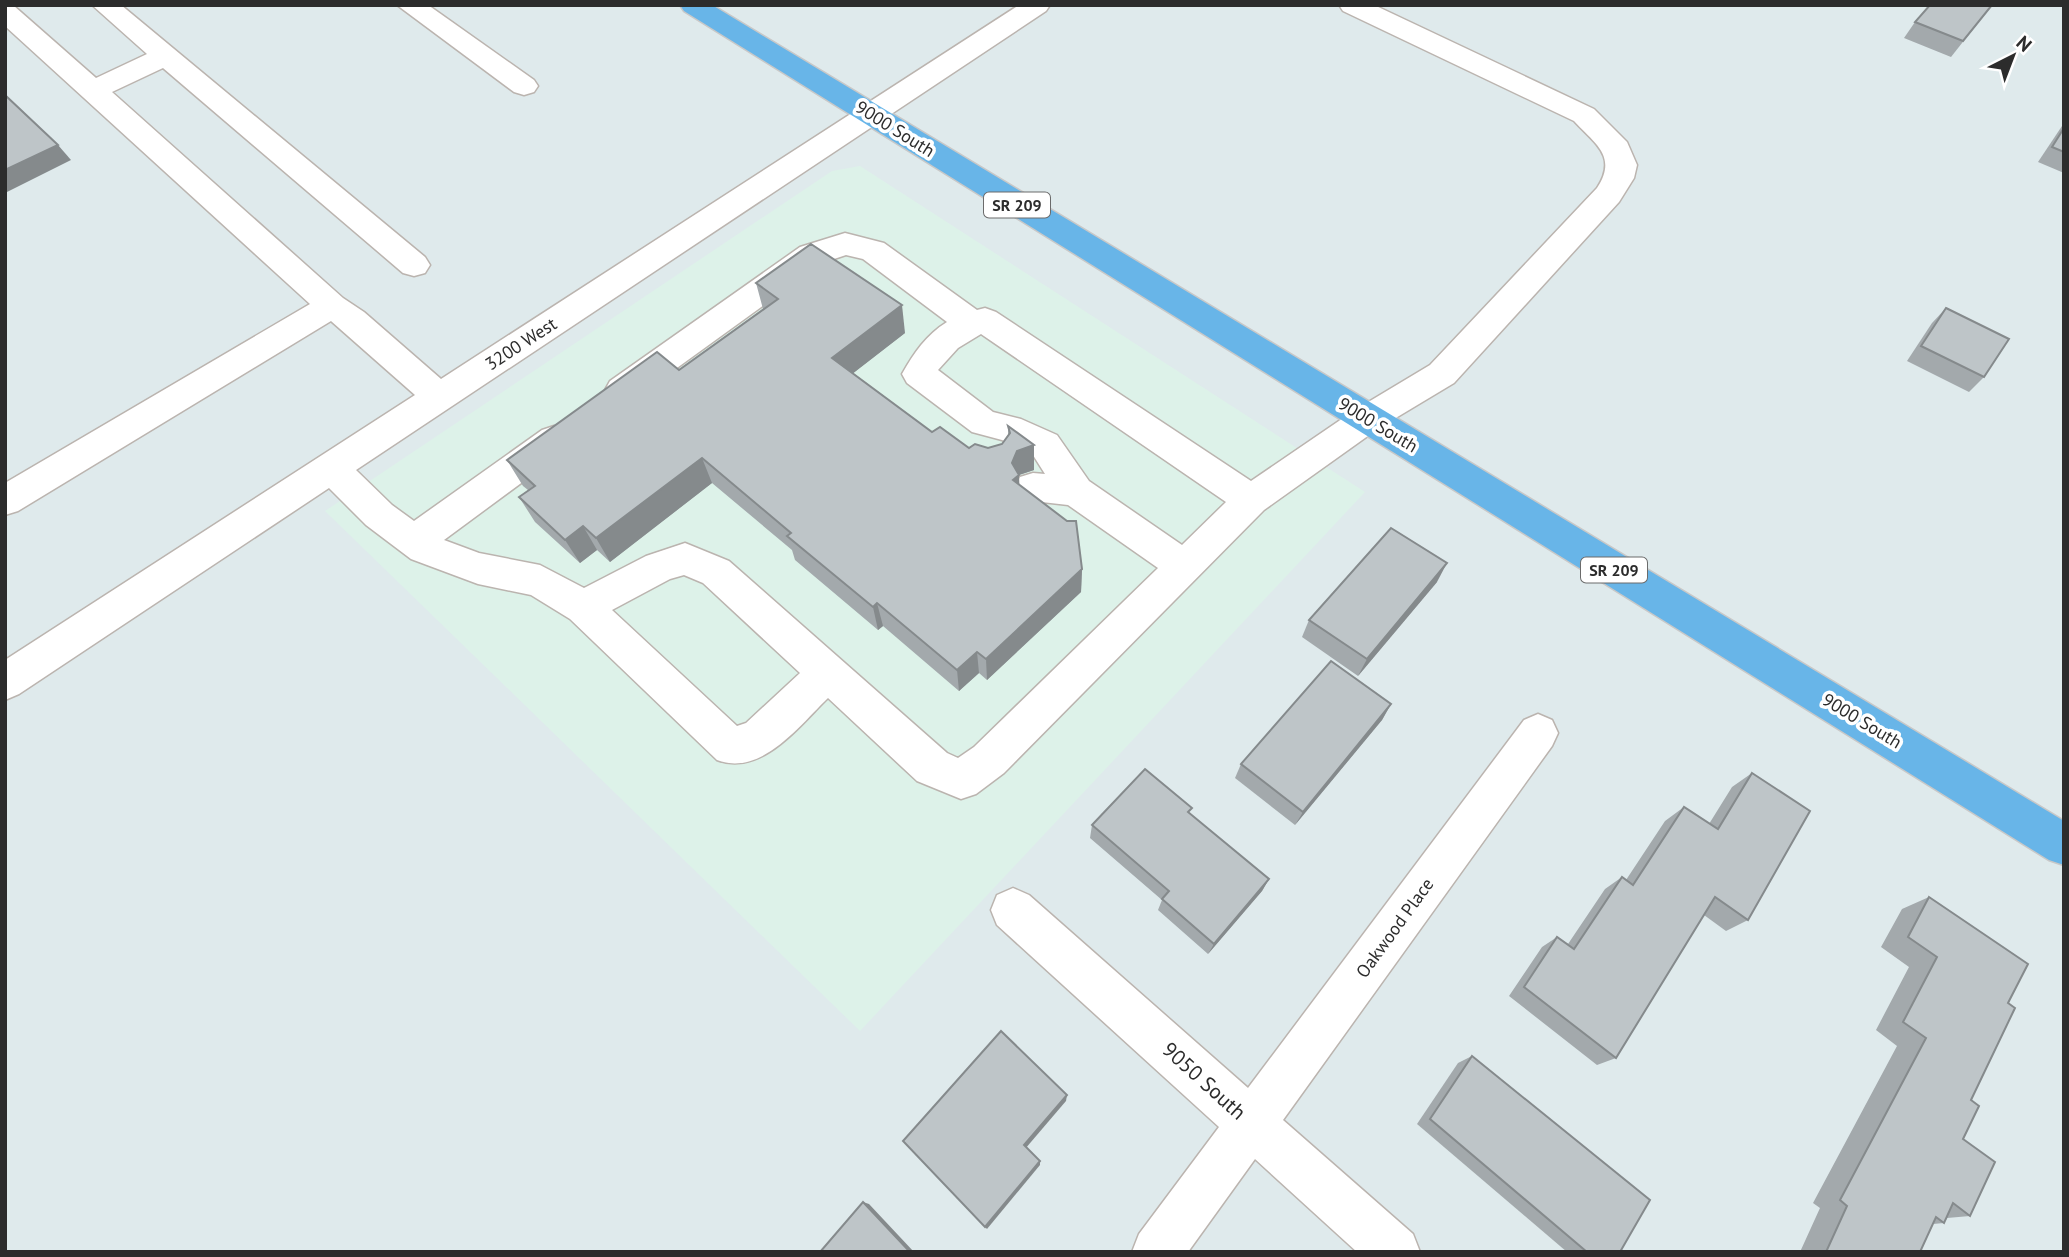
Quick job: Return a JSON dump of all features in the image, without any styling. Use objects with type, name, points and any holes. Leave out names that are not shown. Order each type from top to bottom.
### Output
[{"type":"main road","name":"9000 South","points":[[693,5],[2064,845]]},
{"type":"street","points":[[105,5],[414,265]]},
{"type":"street","points":[[410,5],[524,86]]},
{"type":"street","name":"3200 West","points":[[5,682],[1037,5]]},
{"type":"street","points":[[583,607],[659,567],[685,559],[716,572],[932,767],[961,779],[989,760],[1251,500],[1367,419],[1442,374],[1608,195],[1619,178],[1622,165],[1616,149],[1584,115],[1352,5]]},
{"type":"street","points":[[5,12],[332,306],[353,320],[439,397]]},
{"type":"street","points":[[92,91],[165,56]]},
{"type":"street","points":[[414,541],[811,255],[845,244],[873,251],[971,323]]},
{"type":"street","points":[[5,501],[332,306]]},
{"type":"street","points":[[1184,566],[1076,492],[1045,445],[1009,428],[984,423],[919,374],[927,357],[971,323],[985,320],[1251,500]]},
{"type":"street","points":[[984,423],[984,442],[990,457]]},
{"type":"street","points":[[332,468],[379,516],[424,548],[478,568],[540,581],[583,607],[731,747],[759,738],[828,672]]},
{"type":"street","points":[[1034,487],[1076,492]]},
{"type":"street","name":"Oakwood Place","points":[[1157,1252],[1538,733]]},
{"type":"street","name":"9050 South","points":[[1013,910],[1395,1252]]},
{"type":"shaded area","points":[[860,166],[1365,492],[860,1031],[325,511],[832,171]]},
{"type":"building","points":[[1930,5],[1992,5],[1963,41],[1915,22]]},
{"type":"building","points":[[5,95],[58,145],[5,170]]},
{"type":"building","points":[[2064,128],[2064,152],[2052,147]]},
{"type":"building","points":[[811,244],[902,305],[832,358],[932,432],[940,427],[969,448],[975,444],[988,448],[1002,444],[1010,433],[1008,426],[1034,445],[1017,451],[1012,463],[1019,475],[1013,480],[1067,521],[1076,521],[1082,569],[986,659],[977,652],[957,670],[877,603],[873,607],[787,536],[791,533],[702,458],[596,538],[583,526],[565,540],[519,497],[535,486],[507,460],[657,352],[679,370],[778,299],[756,283]]},
{"type":"building","points":[[1946,308],[2009,339],[1984,377],[1921,346]]},
{"type":"building","points":[[1391,528],[1447,563],[1367,659],[1309,620]]},
{"type":"building","points":[[1331,661],[1391,704],[1303,812],[1241,764]]},
{"type":"building","points":[[1145,769],[1192,808],[1188,812],[1269,879],[1214,944],[1162,899],[1169,891],[1092,825]]},
{"type":"building","points":[[1752,773],[1810,811],[1748,920],[1715,897],[1616,1058],[1524,987],[1557,937],[1574,949],[1622,877],[1633,885],[1684,807],[1718,829]]},
{"type":"building","points":[[1929,897],[2028,964],[2008,1003],[2015,1008],[1971,1100],[1979,1106],[1963,1139],[1995,1162],[1970,1216],[1953,1203],[1944,1223],[1936,1217],[1920,1252],[1826,1252],[1847,1206],[1840,1200],[1926,1038],[1903,1022],[1937,957],[1908,937]]},
{"type":"building","points":[[1001,1031],[1067,1095],[1024,1145],[1040,1161],[985,1227],[903,1141]]},
{"type":"building","points":[[1472,1056],[1650,1200],[1620,1252],[1587,1252],[1430,1119]]},
{"type":"building","points":[[863,1202],[910,1252],[820,1252]]}]
